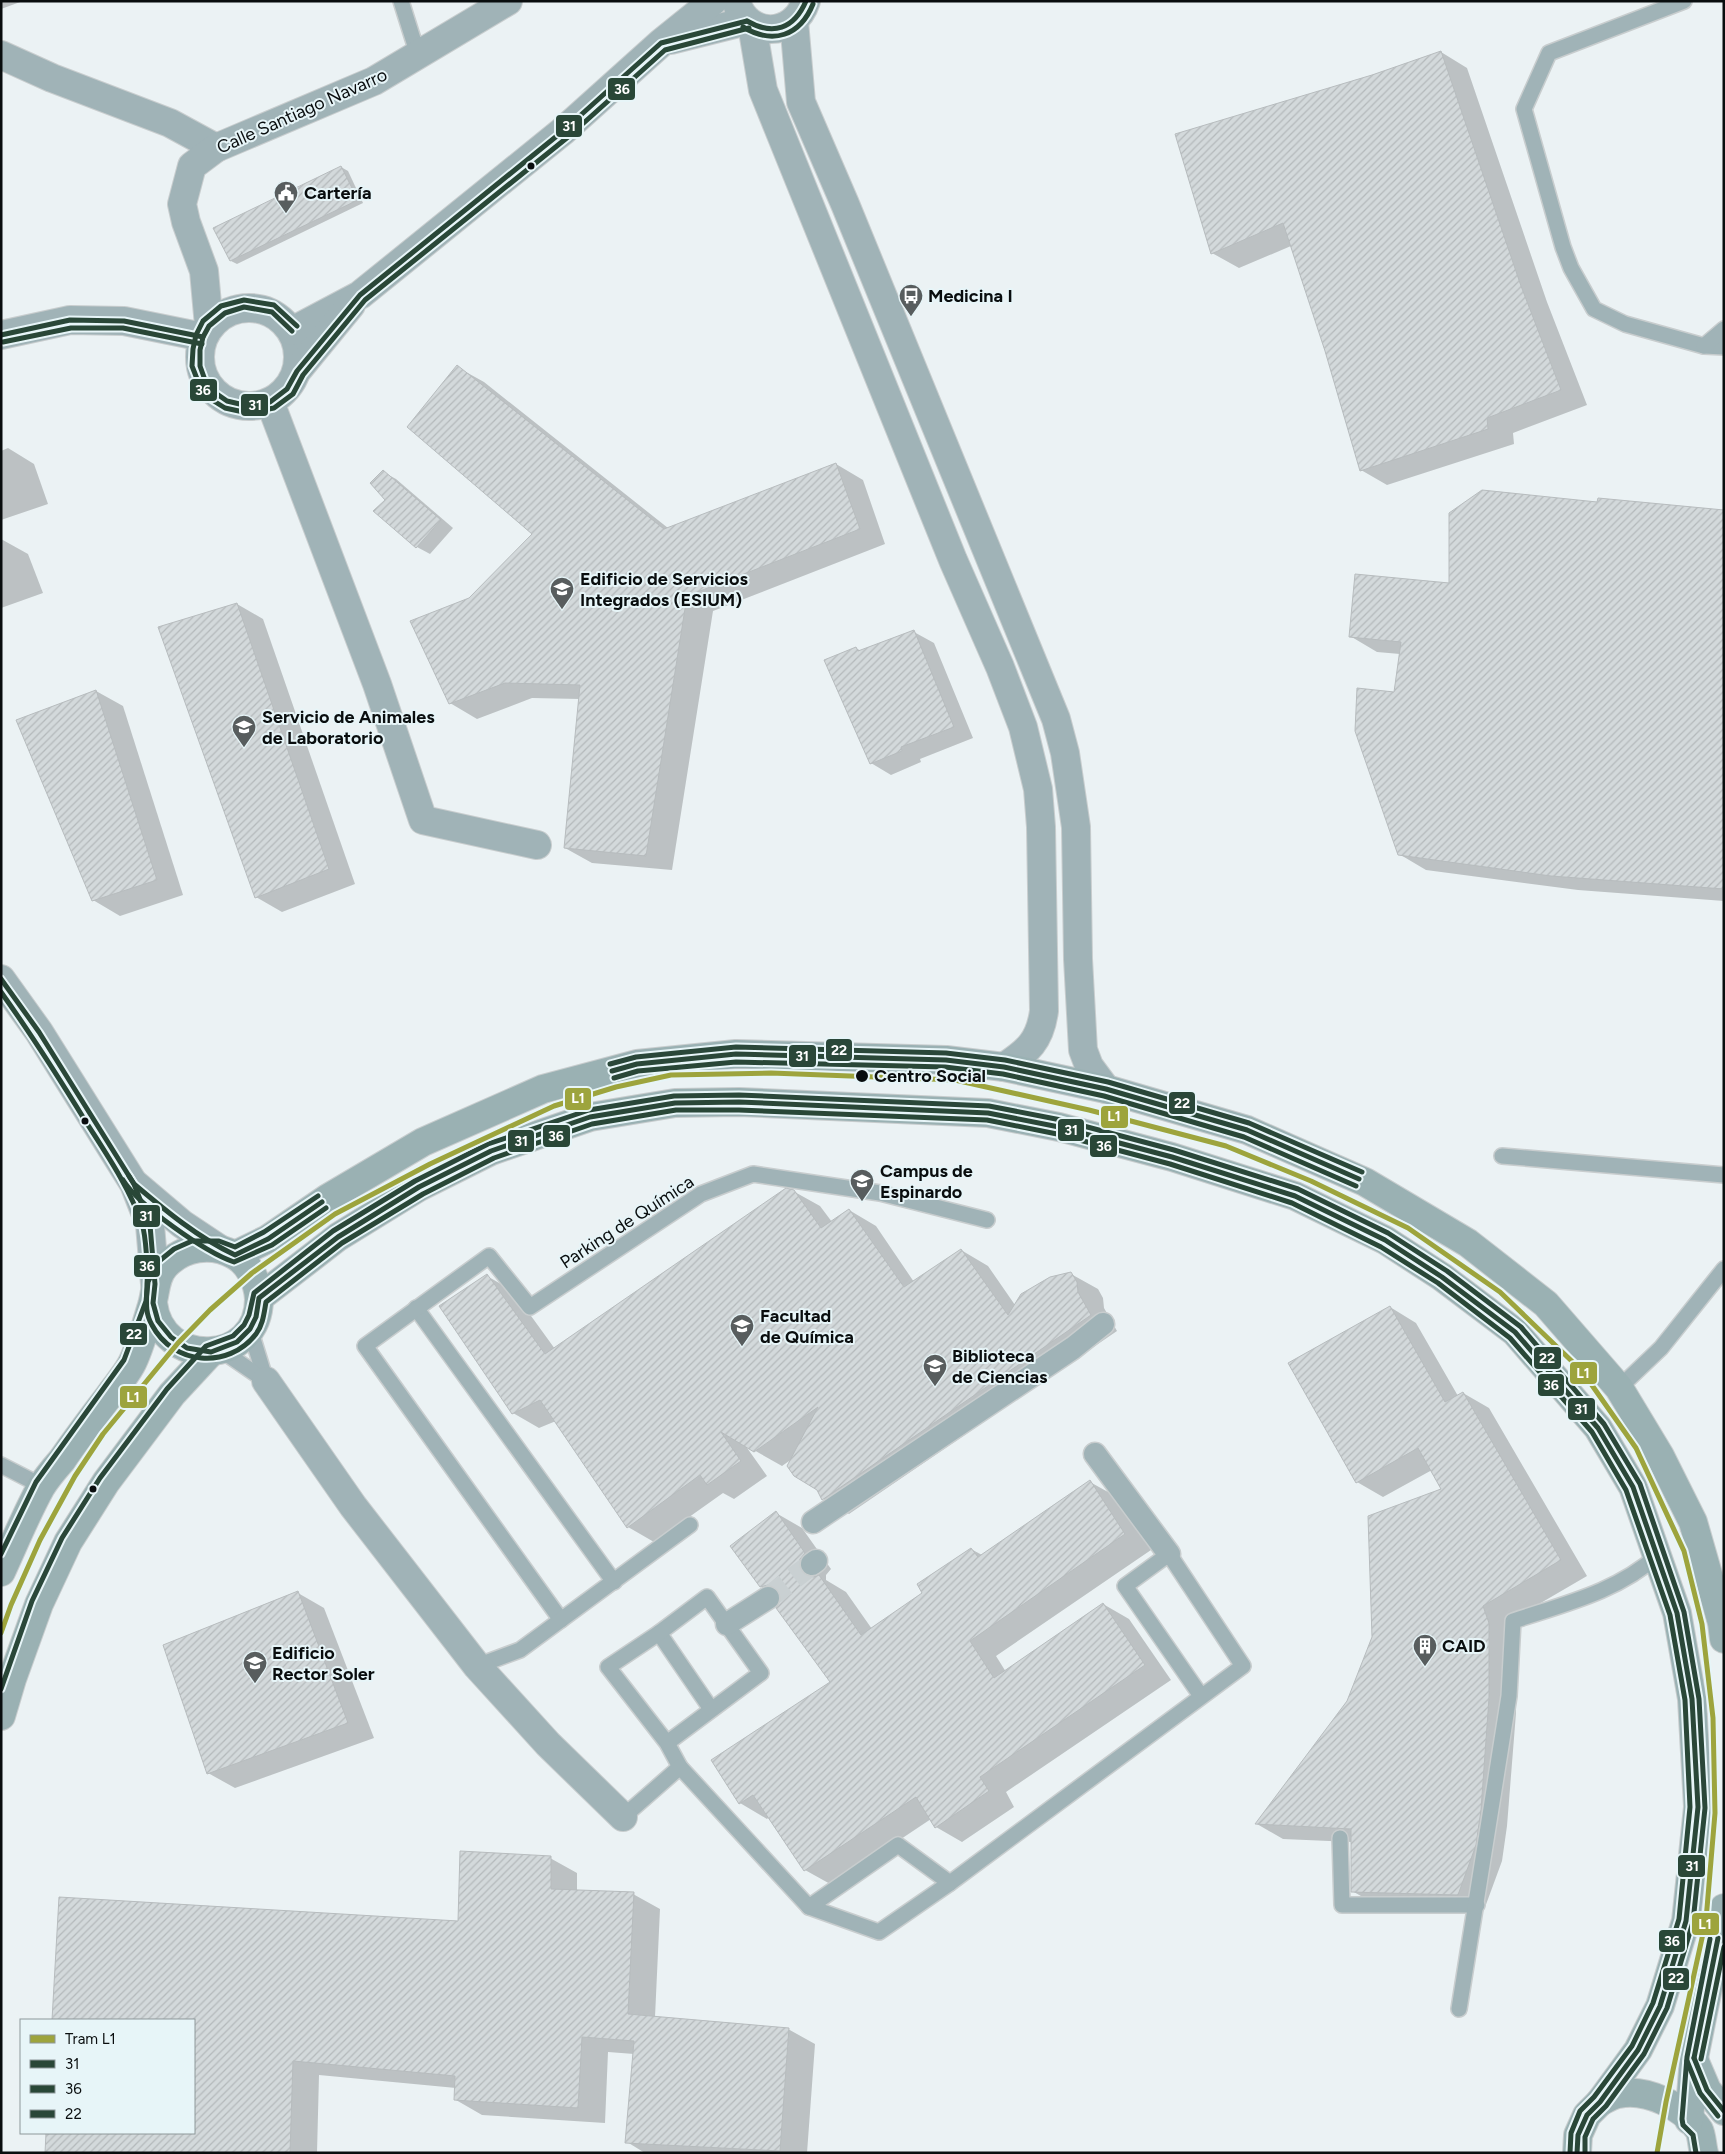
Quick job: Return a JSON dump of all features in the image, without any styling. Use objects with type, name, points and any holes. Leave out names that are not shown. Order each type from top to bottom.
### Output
[{"type":"main road","points":[[1,1572],[42,1486],[131,1364],[164,1267],[178,1255],[194,1248],[226,1252],[268,1239],[328,1198],[423,1142],[542,1089],[637,1064],[736,1054],[946,1060],[1004,1067],[1106,1089],[1247,1130],[1365,1182],[1468,1243],[1546,1304],[1619,1388],[1660,1456],[1693,1522],[1722,1623],[1724,1639]]},
{"type":"main road","points":[[259,1298],[338,1238],[419,1188],[491,1151],[590,1117],[675,1103],[739,1102],[997,1115],[1059,1127],[1163,1155],[1295,1196],[1385,1240],[1442,1277],[1515,1332],[1598,1428],[1633,1487],[1677,1613],[1692,1699],[1698,1807],[1686,1921],[1660,2006],[1638,2050],[1600,2102],[1587,2115],[1578,2135],[1577,2153]]},
{"type":"main road","points":[[1,1716],[39,1604],[68,1542],[106,1482],[172,1394],[216,1351],[237,1342],[250,1329],[256,1317],[259,1298],[252,1273],[226,1252]]},
{"type":"main road","points":[[154,1293],[158,1322],[171,1337],[187,1348],[216,1351]]},
{"type":"main road","points":[[1704,2137],[1694,2058],[1718,1958],[1724,1908]]},
{"type":"main road","points":[[1694,2058],[1706,2090],[1724,2111]]},
{"type":"main road","points":[[1600,2102],[1618,2094],[1636,2093],[1647,2095],[1666,2102],[1704,2137]]},
{"type":"street","name":"Calle Santiago Navarro","points":[[206,332],[204,272],[186,222],[182,204],[192,166],[216,148],[374,81],[508,1]]},
{"type":"street","points":[[292,331],[360,295],[563,131],[660,43],[713,1]]},
{"type":"street","points":[[660,43],[745,16],[774,30],[800,11]]},
{"type":"street","points":[[800,11],[801,102],[948,453],[1056,719],[1065,753],[1073,799],[1078,873],[1078,959],[1083,1050],[1089,1066],[1106,1089]]},
{"type":"street","points":[[745,16],[763,90],[915,466],[1024,727],[1038,789],[1043,875],[1044,955],[1042,1023],[1034,1042],[1026,1053],[1004,1067]]},
{"type":"street","points":[[1,54],[52,78],[170,123],[216,148]]},
{"type":"street","name":"Calle Santiago Navarro","points":[[204,272],[244,307]]},
{"type":"street","points":[[297,372],[299,351],[292,331],[272,312],[244,307],[225,313],[206,332],[200,350],[200,366],[205,380],[214,392],[227,401],[248,406],[270,402],[287,389],[297,372],[360,295]]},
{"type":"street","points":[[1,335],[70,320],[124,321],[206,332]]},
{"type":"street","points":[[270,402],[377,684],[423,820],[537,845]]},
{"type":"street","points":[[915,466],[948,453]]},
{"type":"street","points":[[1,979],[39,1032],[134,1184],[150,1225],[154,1293]]},
{"type":"street","points":[[134,1184],[182,1224],[226,1252]]},
{"type":"street","points":[[813,1522],[1073,1348],[1103,1324]]},
{"type":"street","points":[[266,1381],[353,1506],[477,1666],[548,1744],[623,1817]]},
{"type":"street","points":[[1095,1454],[1169,1554]]},
{"type":"street","points":[[727,1624],[768,1598]]},
{"type":"lane","points":[[1684,1],[1549,53],[1524,109],[1563,247],[1571,268],[1594,309],[1625,324],[1704,346],[1724,347]]},
{"type":"lane","points":[[403,2],[418,55]]},
{"type":"lane","points":[[1704,346],[1724,329]]},
{"type":"lane","points":[[1502,1156],[1724,1175]]},
{"type":"lane","name":"Parking de Química","points":[[562,1620],[365,1346],[489,1256],[530,1307],[701,1194],[753,1174],[880,1193],[987,1220]]},
{"type":"lane","points":[[1619,1388],[1661,1348],[1724,1268]]},
{"type":"lane","points":[[416,1308],[614,1582]]},
{"type":"lane","points":[[250,1329],[266,1381]]},
{"type":"lane","points":[[216,1351],[266,1381]]},
{"type":"lane","points":[[1,1465],[42,1486]]},
{"type":"lane","points":[[477,1666],[520,1650],[690,1525]]},
{"type":"lane","points":[[666,1743],[761,1673],[707,1597],[659,1633],[608,1667],[666,1743],[680,1767],[809,1907],[879,1932],[950,1883],[1242,1666],[1169,1554],[1124,1586],[1201,1696]]},
{"type":"lane","points":[[1459,2009],[1509,1696],[1513,1622],[1615,1586],[1643,1568],[1658,1555]]},
{"type":"lane","points":[[659,1633],[711,1709]]},
{"type":"lane","points":[[623,1817],[680,1767]]},
{"type":"lane","points":[[1340,1838],[1342,1906],[1476,1905]]},
{"type":"lane","points":[[809,1907],[898,1845],[950,1883]]},
{"type":"building","points":[[1441,51],[1521,286],[1561,390],[1487,418],[1488,429],[1360,471],[1325,351],[1283,223],[1211,254],[1175,134],[1372,75]]},
{"type":"building","name":"Cartería","points":[[341,166],[358,200],[230,261],[213,228]]},
{"type":"building","name":"Edificio de Servicios Integrados (ESIUM)","points":[[457,365],[664,529],[836,463],[860,529],[687,596],[646,856],[564,848],[580,685],[505,683],[449,704],[410,621],[469,598],[532,534],[407,427]]},
{"type":"building","points":[[383,470],[441,520],[416,548],[373,511],[385,500],[370,483]]},
{"type":"building","points":[[1482,490],[1597,502],[1598,498],[1724,510],[1724,889],[1551,876],[1398,855],[1355,731],[1357,688],[1394,692],[1401,642],[1349,637],[1355,574],[1449,583],[1449,513]]},
{"type":"building","name":"Servicio de Animales de Laboratorio","points":[[237,603],[329,869],[255,898],[158,627]]},
{"type":"building","points":[[914,630],[954,727],[901,747],[902,751],[870,764],[824,660],[856,647],[858,651]]},
{"type":"building","points":[[96,690],[157,880],[92,901],[16,720]]},
{"type":"building","name":"Facultad de Química","points":[[786,1188],[794,1190],[821,1228],[849,1209],[904,1287],[961,1249],[1008,1315],[1021,1294],[1050,1277],[1071,1272],[1077,1282],[1078,1292],[1091,1315],[822,1500],[817,1490],[794,1476],[787,1466],[818,1407],[754,1452],[721,1432],[741,1461],[707,1485],[700,1475],[627,1528],[540,1400],[512,1414],[439,1306],[487,1274],[545,1354]]},
{"type":"building","name":"CAID","points":[[1390,1306],[1445,1402],[1463,1392],[1561,1560],[1483,1606],[1489,1623],[1489,1698],[1481,1810],[1476,1845],[1458,1895],[1351,1892],[1351,1829],[1255,1824],[1347,1701],[1372,1637],[1368,1516],[1441,1489],[1418,1448],[1356,1483],[1288,1363]]},
{"type":"building","points":[[1090,1480],[1125,1534],[970,1641],[994,1678],[1103,1603],[1145,1665],[980,1777],[989,1791],[935,1828],[916,1797],[804,1871],[753,1795],[739,1804],[711,1760],[830,1682],[776,1608],[781,1598],[779,1591],[768,1585],[760,1587],[730,1546],[776,1511],[805,1553],[800,1559],[799,1566],[801,1571],[807,1576],[814,1577],[819,1575],[861,1635],[922,1593],[917,1584],[971,1548],[978,1557]]},
{"type":"building","name":"Edificio Rector Soler","points":[[298,1591],[348,1723],[207,1774],[163,1645]]},
{"type":"building","points":[[460,1851],[551,1856],[551,1889],[634,1892],[628,2014],[789,2028],[780,2151],[625,2143],[634,2041],[582,2037],[578,2108],[454,2100],[455,2076],[293,2061],[290,2153],[45,2153],[46,2134],[195,2134],[195,2019],[52,2019],[59,1897],[458,1921]]},
{"type":"tunnel","points":[[768,1598],[812,1564]]},
{"type":"tram line","name":"L1","points":[[1,1633],[11,1605],[40,1540],[75,1476],[103,1434],[178,1343],[210,1310],[252,1273],[335,1214],[430,1164],[554,1106],[616,1087],[671,1075],[771,1073],[955,1080],[1089,1110],[1226,1146],[1311,1181],[1408,1228],[1500,1292],[1582,1371],[1636,1448],[1684,1551],[1702,1624],[1713,1718],[1715,1813],[1706,1920],[1666,2102],[1657,2153]]},
{"type":"transit line","name":"31","points":[[747,21],[766,28],[782,27],[789,24],[795,18],[806,1]]},
{"type":"transit line","name":"36","points":[[743,27],[765,36],[784,34],[801,24],[813,4]]},
{"type":"transit line","name":"31","points":[[292,331],[272,312],[244,307],[225,313],[209,326],[203,337],[200,350],[200,366],[205,380],[214,392],[227,401],[248,406],[270,402],[287,389],[297,371],[360,295],[563,131],[661,43],[747,21]]},
{"type":"transit line","name":"36","points":[[297,326],[274,305],[244,300],[221,306],[203,321],[196,335],[192,366],[199,384],[209,398],[225,408],[248,413],[274,408],[293,394],[303,375],[365,300],[568,137],[665,50],[749,28]]},
{"type":"transit line","name":"31","points":[[1,335],[70,320],[124,321],[203,337]]},
{"type":"transit line","name":"36","points":[[3,342],[71,328],[123,328],[202,344]]},
{"type":"transit line","name":"31","points":[[1,979],[39,1032],[134,1184],[150,1225],[155,1284],[153,1303],[158,1321],[171,1337],[187,1348],[211,1352],[237,1342],[250,1329],[256,1317],[259,1298],[338,1237],[419,1187],[491,1151],[590,1117],[675,1103],[739,1102],[988,1113],[1059,1127],[1172,1157],[1295,1196],[1385,1240],[1442,1277],[1515,1332],[1598,1428],[1633,1487],[1677,1613],[1692,1699],[1698,1807],[1686,1921],[1660,2006],[1638,2050],[1600,2102],[1587,2115],[1578,2135],[1577,2153]]},
{"type":"transit line","name":"36","points":[[1,992],[110,1159],[137,1210],[145,1237],[146,1300],[149,1320],[161,1338],[173,1348],[187,1355],[201,1358],[216,1358],[244,1346],[260,1327],[266,1302],[342,1243],[423,1194],[494,1158],[592,1124],[676,1110],[739,1110],[987,1120],[1057,1134],[1170,1164],[1292,1203],[1381,1247],[1438,1283],[1510,1338],[1592,1432],[1626,1490],[1670,1615],[1685,1700],[1690,1807],[1679,1919],[1653,2003],[1632,2046],[1594,2097],[1580,2111],[1571,2133],[1570,2153]]},
{"type":"transit line","name":"22","points":[[610,1064],[636,1057],[736,1047],[946,1053],[1005,1060],[1108,1082],[1249,1123],[1362,1172]]},
{"type":"transit line","name":"31","points":[[612,1071],[637,1064],[736,1054],[946,1060],[1004,1067],[1106,1089],[1247,1130],[1359,1179]]},
{"type":"transit line","name":"36","points":[[614,1078],[638,1071],[736,1062],[945,1067],[1003,1074],[1104,1096],[1244,1137],[1356,1186]]},
{"type":"transit line","name":"22","points":[[1,1689],[32,1601],[62,1538],[100,1478],[167,1389],[206,1346],[233,1336],[244,1325],[249,1315],[254,1293],[333,1231],[415,1181],[488,1144],[589,1110],[674,1096],[739,1095],[989,1106],[1061,1120],[1174,1150],[1298,1189],[1388,1233],[1447,1271],[1521,1327],[1604,1424],[1640,1484],[1684,1612],[1699,1699],[1705,1808],[1693,1922],[1667,2008],[1644,2054],[1606,2106],[1593,2119],[1585,2137],[1585,2153]]},
{"type":"transit line","name":"31","points":[[129,1176],[134,1184],[182,1223],[235,1255],[268,1239],[322,1202]]},
{"type":"transit line","name":"36","points":[[123,1180],[143,1202],[190,1239],[234,1262],[272,1245],[326,1208]]},
{"type":"transit line","name":"22","points":[[1,1554],[36,1482],[124,1360],[146,1301],[148,1282],[158,1262],[174,1249],[192,1241],[219,1241],[235,1247],[264,1232],[318,1196]]},
{"type":"transit line","name":"31","points":[[1694,2058],[1718,1938]]},
{"type":"transit line","name":"22","points":[[1696,2153],[1693,2135],[1683,2125],[1682,2119],[1687,2057],[1710,1939]]},
{"type":"transit line","name":"36","points":[[1701,2059],[1724,1947]]},
{"type":"transit line","name":"31","points":[[1694,2058],[1707,2090],[1724,2111]]},
{"type":"transit line","name":"36","points":[[1687,2061],[1700,2093],[1718,2116]]},
{"type":"place","name":"Cartería","points":[[286,214]]},
{"type":"place","name":"Medicina I","points":[[911,317]]},
{"type":"place","name":"Edificio de Servicios Integrados (ESIUM)","points":[[562,610]]},
{"type":"place","name":"Servicio de Animales de Laboratorio","points":[[244,748]]},
{"type":"place","name":"Centro Social","points":[[862,1076]]},
{"type":"place","name":"Campus de Espinardo","points":[[862,1202]]},
{"type":"place","name":"Facultad de Química","points":[[742,1347]]},
{"type":"place","name":"Biblioteca de Ciencias","points":[[935,1387]]},
{"type":"place","name":"CAID","points":[[1425,1667]]},
{"type":"place","name":"Edificio Rector Soler","points":[[255,1684]]}]
